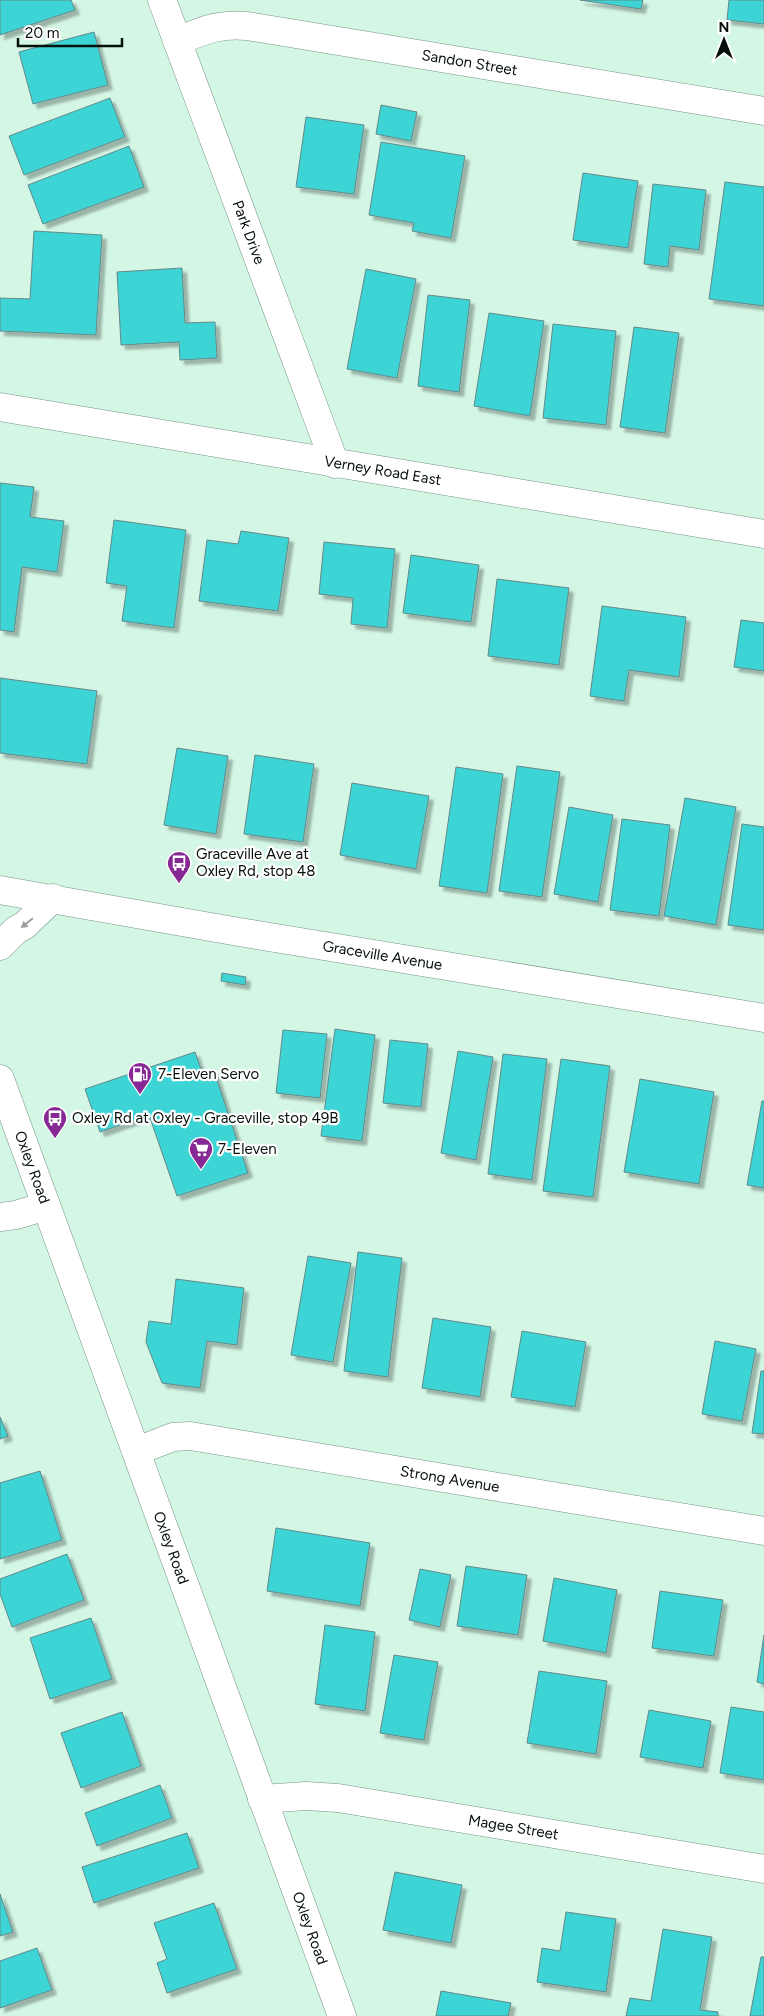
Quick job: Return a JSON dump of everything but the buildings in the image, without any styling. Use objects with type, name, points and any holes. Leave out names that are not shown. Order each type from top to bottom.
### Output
[{"type":"street","name":"Park Drive","points":[[162,0],[336,464]]},
{"type":"street","name":"Sandon Street","points":[[177,41],[225,24],[247,26],[764,111]]},
{"type":"street","name":"Verney Road East","points":[[0,407],[764,534]]},
{"type":"street","name":"Graceville Avenue","points":[[0,890],[239,932],[764,1018]]},
{"type":"street","points":[[0,946],[53,898]]},
{"type":"street","name":"Oxley Road","points":[[0,1079],[342,2016]]},
{"type":"street","points":[[0,1217],[16,1215],[46,1206]]},
{"type":"street","name":"Strong Avenue","points":[[137,1450],[173,1437],[190,1436],[764,1531]]},
{"type":"street","name":"Magee Street","points":[[262,1799],[306,1796],[338,1798],[764,1869]]},
{"type":"place","name":"Graceville Ave at Oxley Rd, stop 48","points":[[179,884]]},
{"type":"place","name":"7-Eleven Servo","points":[[140,1095]]},
{"type":"place","name":"Oxley Rd at Oxley - Graceville, stop 49B","points":[[55,1139]]},
{"type":"place","name":"7-Eleven","points":[[201,1170]]}]
